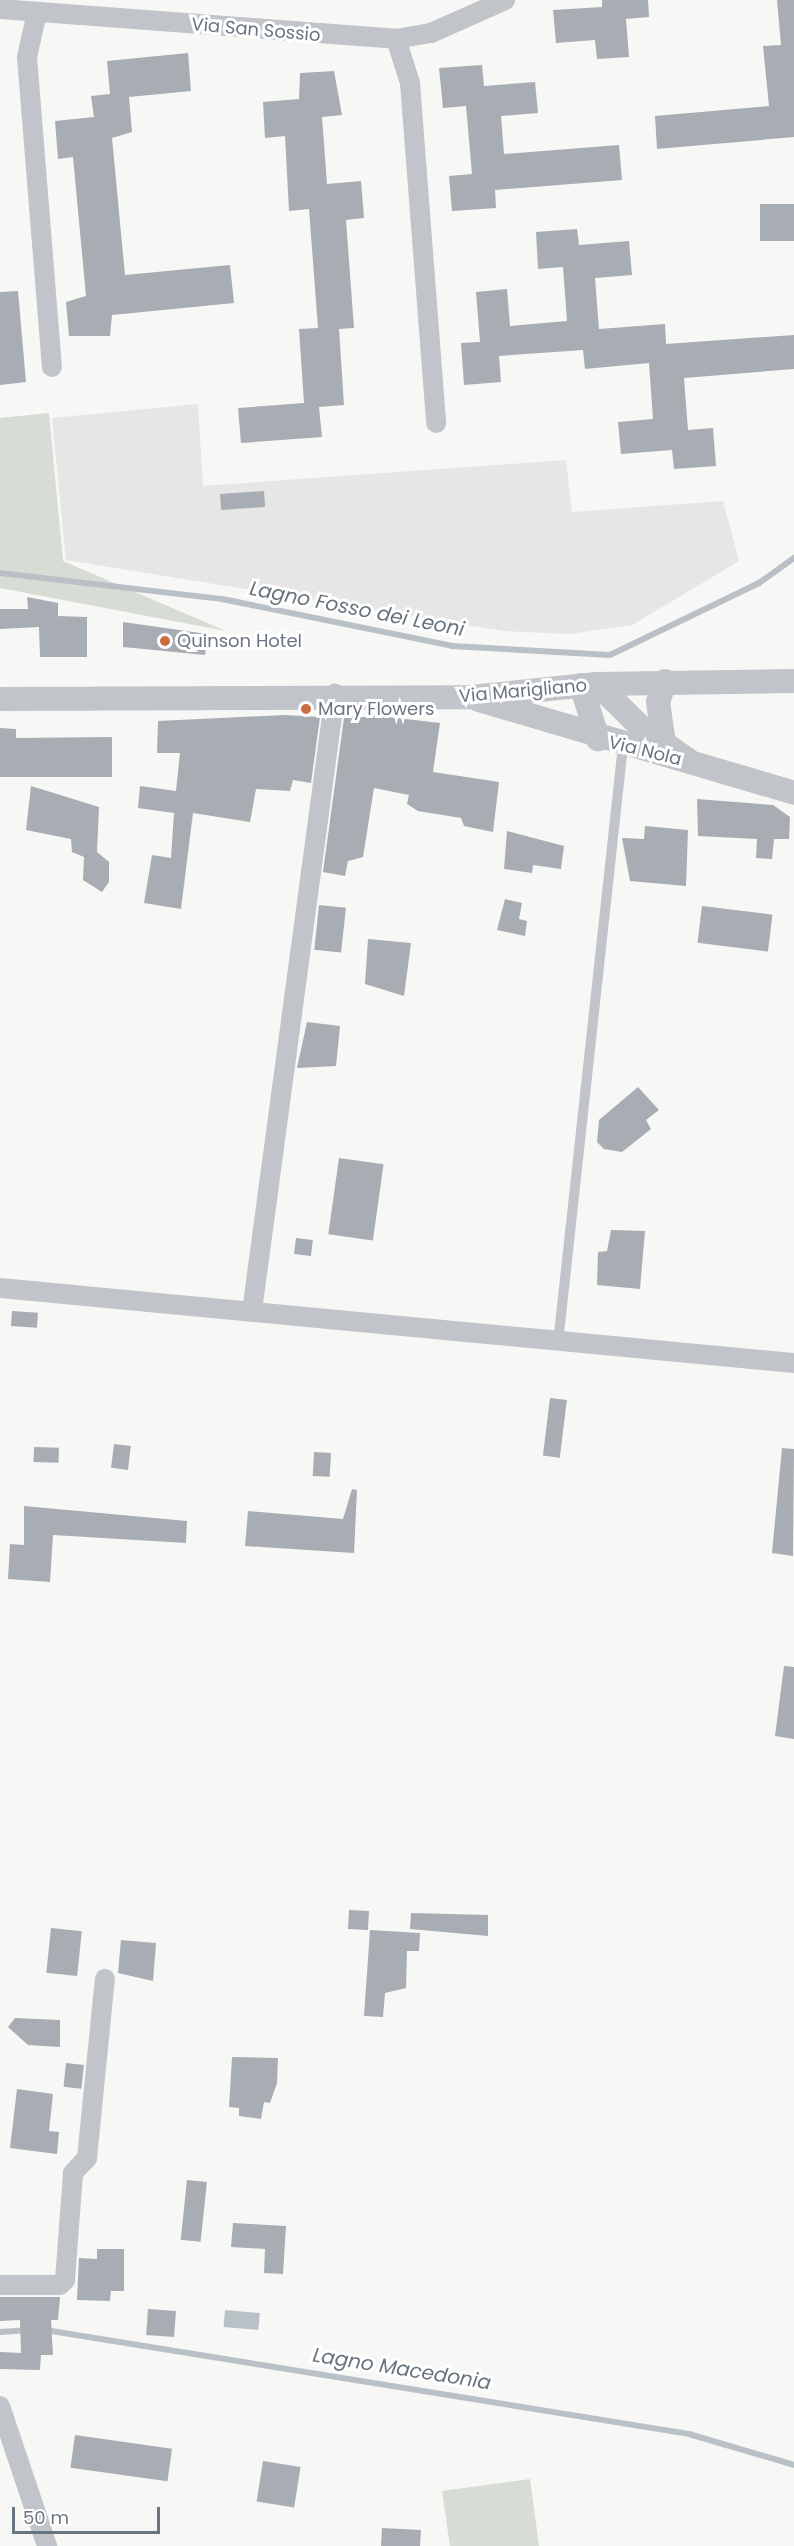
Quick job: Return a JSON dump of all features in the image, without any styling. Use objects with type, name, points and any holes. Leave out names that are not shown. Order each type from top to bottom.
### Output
[{"type":"street","name":"Via San Sossio","points":[[0,9],[396,39],[431,33],[505,0]]},
{"type":"street","points":[[37,12],[27,57],[52,367]]},
{"type":"street","points":[[396,39],[410,83],[436,423]]},
{"type":"street","name":"Via Marigliano","points":[[0,699],[335,694],[471,698],[589,685],[665,681],[794,681]]},
{"type":"street","name":"Via Nola","points":[[664,743],[658,702],[665,681]]},
{"type":"street","name":"Via Nola","points":[[589,685],[598,739]]},
{"type":"street","name":"Via Nola","points":[[589,685],[649,735],[691,762]]},
{"type":"street","points":[[252,1311],[335,694]]},
{"type":"street","name":"Via Nola","points":[[471,698],[598,739],[691,762],[794,794]]},
{"type":"street","points":[[0,1288],[794,1364]]},
{"type":"street","points":[[0,2285],[60,2285],[65,2280],[73,2173],[87,2158],[105,1980]]},
{"type":"street","points":[[0,2406],[47,2546]]},
{"type":"lane","points":[[558,1342],[623,746]]},
{"type":"shaded area","points":[[198,404],[203,486],[566,460],[572,512],[723,501],[739,561],[632,625],[570,634],[504,631],[66,560],[52,418]]},
{"type":"shaded area","points":[[49,413],[63,561],[226,631],[0,588],[0,418]]},
{"type":"shaded area","points":[[225,2310],[260,2313],[258,2330],[224,2327]]},
{"type":"shaded area","points":[[530,2479],[539,2546],[450,2546],[442,2491]]},
{"type":"building","points":[[602,0],[648,0],[649,17],[626,19],[629,57],[597,59],[595,40],[556,43],[553,10],[602,7]]},
{"type":"building","points":[[777,0],[794,0],[794,137],[657,149],[655,116],[769,106],[763,46],[781,45]]},
{"type":"building","points":[[188,53],[191,91],[129,97],[132,132],[112,138],[125,275],[230,265],[234,303],[112,315],[110,336],[69,336],[66,302],[86,296],[73,157],[58,159],[55,121],[94,117],[91,96],[110,94],[107,61]]},
{"type":"building","points":[[482,65],[484,86],[535,82],[538,113],[501,116],[504,154],[619,145],[622,180],[495,190],[496,208],[452,211],[449,176],[472,174],[466,106],[443,108],[439,68]]},
{"type":"building","points":[[334,71],[342,115],[322,117],[327,184],[361,181],[364,218],[346,220],[354,328],[339,329],[344,405],[319,407],[322,437],[241,443],[238,408],[304,403],[299,329],[318,328],[309,209],[289,211],[285,136],[265,138],[263,102],[299,99],[300,73]]},
{"type":"building","points":[[760,204],[794,204],[794,241],[760,241]]},
{"type":"building","points":[[577,229],[579,245],[629,241],[632,275],[595,278],[599,329],[665,324],[666,344],[794,335],[794,369],[684,378],[688,430],[713,428],[716,466],[674,469],[672,450],[621,454],[618,422],[653,419],[649,363],[585,369],[583,350],[499,356],[501,382],[464,385],[461,343],[480,342],[476,292],[507,289],[510,326],[567,321],[563,267],[538,269],[536,232]]},
{"type":"building","points":[[18,291],[26,382],[0,385],[0,292]]},
{"type":"building","points":[[264,491],[265,507],[221,510],[220,494]]},
{"type":"building","points":[[27,597],[58,603],[58,616],[87,617],[87,657],[40,657],[39,627],[0,629],[0,609],[28,609]]},
{"type":"building","name":"Quinson Hotel","points":[[123,622],[207,634],[205,655],[123,647]]},
{"type":"building","points":[[285,715],[320,717],[311,783],[293,780],[290,791],[256,789],[250,822],[193,813],[181,909],[144,903],[152,855],[171,858],[174,813],[138,808],[140,786],[176,791],[180,753],[157,753],[158,721]]},
{"type":"building","points":[[380,716],[440,723],[433,772],[499,782],[493,832],[464,826],[461,818],[418,811],[407,804],[409,795],[374,788],[363,857],[348,861],[345,876],[323,872],[344,718]]},
{"type":"building","points":[[0,728],[16,729],[16,738],[112,737],[112,777],[0,777]]},
{"type":"building","points":[[31,786],[99,807],[97,852],[109,862],[109,882],[102,892],[83,880],[84,857],[72,852],[71,839],[26,830]]},
{"type":"building","points":[[697,799],[773,805],[790,817],[789,839],[774,839],[772,859],[756,858],[757,839],[698,836]]},
{"type":"building","points":[[645,826],[688,830],[686,886],[630,881],[622,838],[644,839]]},
{"type":"building","points":[[507,831],[564,846],[561,869],[533,865],[532,873],[504,869]]},
{"type":"building","points":[[505,899],[522,903],[519,919],[527,921],[525,936],[497,930]]},
{"type":"building","points":[[319,905],[346,908],[341,953],[314,950]]},
{"type":"building","points":[[702,906],[772,915],[768,951],[697,943]]},
{"type":"building","points":[[368,939],[411,943],[404,996],[365,984]]},
{"type":"building","points":[[307,1022],[340,1026],[336,1066],[297,1068]]},
{"type":"building","points":[[638,1087],[659,1110],[646,1120],[651,1129],[622,1152],[604,1149],[597,1142],[599,1120]]},
{"type":"building","points":[[339,1158],[384,1164],[373,1241],[328,1234]]},
{"type":"building","points":[[611,1230],[645,1231],[640,1289],[597,1285],[598,1252],[607,1251]]},
{"type":"building","points":[[296,1238],[313,1240],[311,1256],[294,1254]]},
{"type":"building","points":[[12,1311],[38,1313],[37,1328],[11,1326]]},
{"type":"building","points":[[550,1398],[567,1400],[560,1458],[543,1456]]},
{"type":"building","points":[[114,1444],[131,1446],[128,1470],[111,1468]]},
{"type":"building","points":[[34,1447],[59,1448],[58,1463],[33,1462]]},
{"type":"building","points":[[782,1448],[794,1449],[793,1556],[772,1553]]},
{"type":"building","points":[[314,1452],[331,1453],[330,1477],[313,1476]]},
{"type":"building","points":[[352,1489],[357,1490],[354,1553],[245,1546],[248,1511],[343,1519]]},
{"type":"building","points":[[24,1506],[187,1521],[186,1543],[53,1535],[50,1582],[8,1579],[10,1544],[24,1545]]},
{"type":"building","points":[[784,1666],[794,1667],[794,1739],[775,1736]]},
{"type":"building","points":[[349,1910],[369,1911],[368,1930],[348,1929]]},
{"type":"building","points":[[411,1913],[488,1915],[488,1936],[410,1929]]},
{"type":"building","points":[[51,1928],[82,1931],[77,1976],[46,1973]]},
{"type":"building","points":[[370,1930],[420,1933],[419,1951],[407,1951],[406,1988],[385,1993],[383,2017],[364,2016]]},
{"type":"building","points":[[121,1940],[156,1943],[153,1981],[118,1973]]},
{"type":"building","points":[[15,2018],[60,2020],[60,2047],[28,2045],[8,2027]]},
{"type":"building","points":[[232,2057],[278,2058],[277,2083],[270,2103],[264,2102],[261,2119],[239,2116],[239,2108],[229,2107]]},
{"type":"building","points":[[66,2063],[84,2065],[81,2089],[63,2087]]},
{"type":"building","points":[[17,2089],[53,2094],[49,2131],[59,2132],[57,2154],[10,2148]]},
{"type":"building","points":[[187,2180],[207,2182],[201,2242],[181,2240]]},
{"type":"building","points":[[233,2223],[286,2226],[283,2274],[264,2273],[265,2249],[231,2247]]},
{"type":"building","points":[[97,2249],[124,2249],[124,2291],[111,2291],[110,2301],[77,2300],[79,2258],[97,2259]]},
{"type":"building","points":[[0,2297],[60,2297],[58,2320],[51,2320],[53,2355],[41,2355],[40,2370],[0,2369],[0,2352],[21,2353],[20,2320],[0,2321]]},
{"type":"building","points":[[148,2309],[176,2311],[174,2337],[146,2335]]},
{"type":"building","points":[[75,2435],[172,2449],[167,2481],[70,2468]]},
{"type":"building","points":[[263,2461],[301,2467],[294,2507],[257,2501]]},
{"type":"building","points":[[382,2528],[421,2530],[420,2546],[381,2546]]},
{"type":"waterway","name":"Lagno Fosso dei Leoni","points":[[0,573],[222,599],[452,646],[610,655],[759,583],[794,558]]},
{"type":"waterway","name":"Lagno Macedonia","points":[[0,2332],[26,2330]]},
{"type":"waterway","name":"Lagno Macedonia","points":[[45,2330],[689,2434],[794,2465]]},
{"type":"place","name":"Quinson Hotel","points":[[165,641]]},
{"type":"place","name":"Mary Flowers","points":[[306,709]]}]
